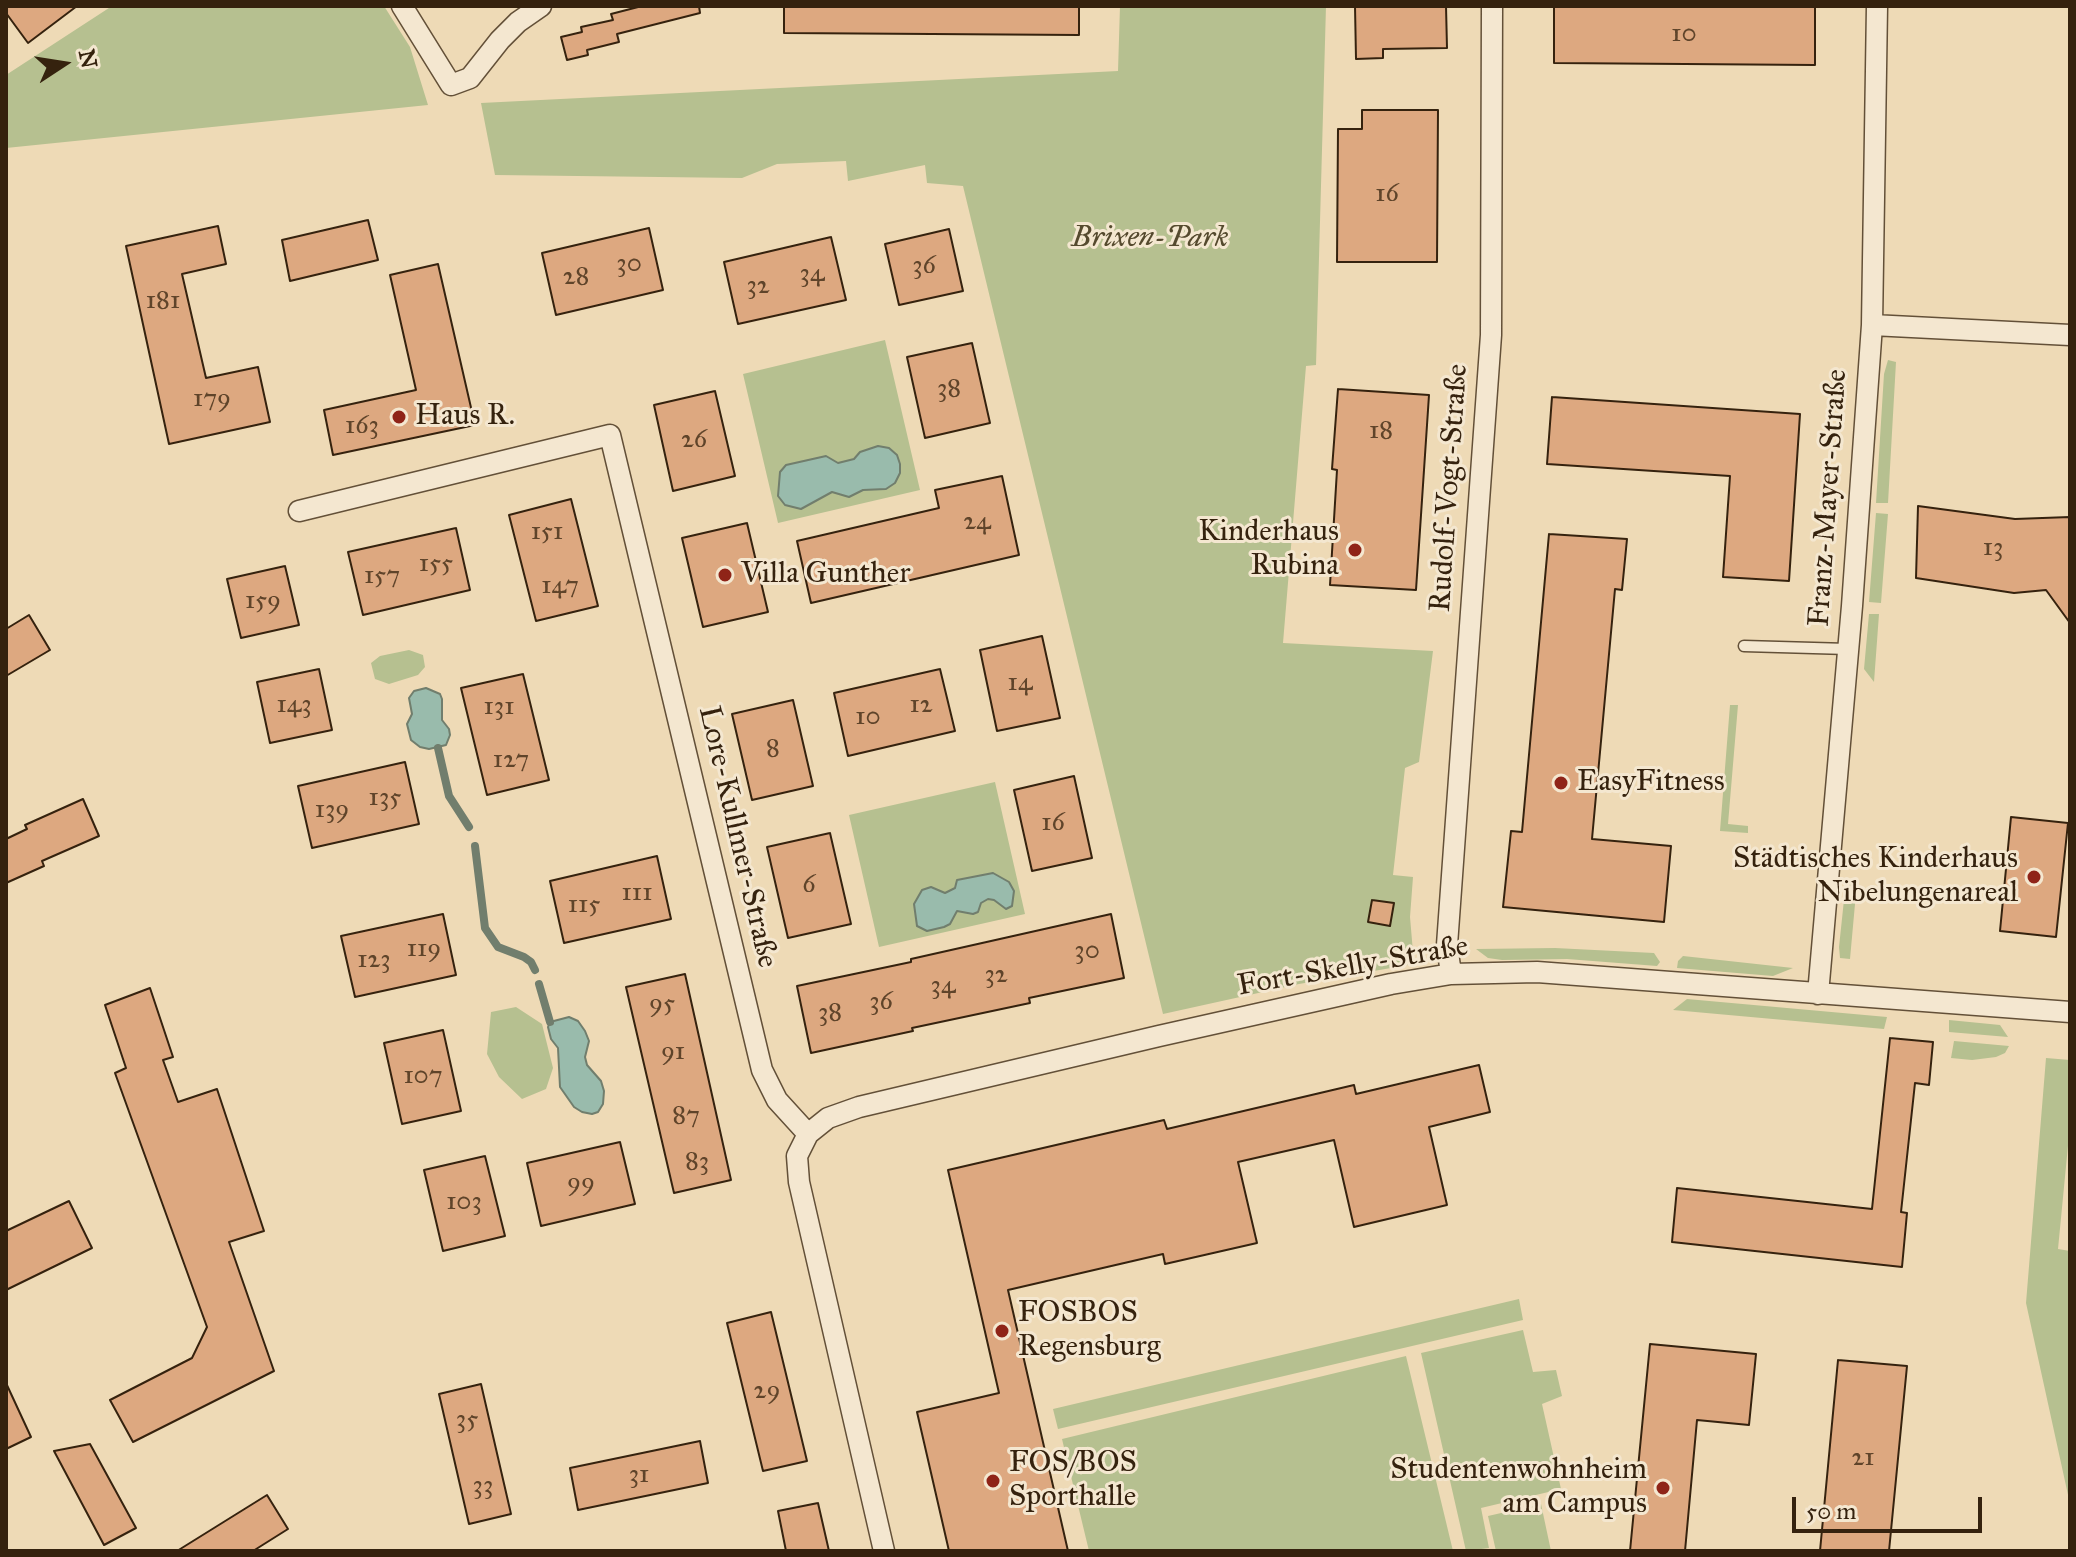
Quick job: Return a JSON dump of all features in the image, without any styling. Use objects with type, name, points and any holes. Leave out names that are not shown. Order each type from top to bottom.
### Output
[{"type":"street","points":[[402,6],[451,85],[470,78],[500,40],[541,6]]},
{"type":"street","name":"Rudolf-Vogt-Straße","points":[[1451,974],[1447,945],[1491,335],[1492,6]]},
{"type":"street","name":"Franz-Mayer-Straße","points":[[1818,994],[1872,325],[1877,6]]},
{"type":"street","points":[[1872,325],[2070,335]]},
{"type":"street","name":"Lore-Kullmer-Straße","points":[[299,511],[610,435],[762,1070],[777,1100],[808,1134]]},
{"type":"street","name":"Fort-Skelly-Straße","points":[[808,1134],[828,1118],[859,1107],[1272,1010],[1451,974],[1537,972],[2070,1012]]},
{"type":"street","points":[[808,1134],[797,1156],[799,1182],[884,1551]]},
{"type":"lane","points":[[1744,646],[1848,649]]},
{"type":"green space","points":[[112,6],[384,6],[410,47],[428,105],[6,148],[6,75]]},
{"type":"green space","name":"Brixen-Park","points":[[1120,6],[1326,6],[1316,365],[1306,366],[1283,643],[1433,651],[1419,762],[1405,768],[1393,875],[1413,877],[1410,917],[1414,964],[1299,984],[1163,1014],[963,186],[927,183],[925,165],[848,181],[846,161],[777,164],[742,178],[495,175],[481,103],[1118,71]]},
{"type":"green space","points":[[885,340],[920,490],[778,523],[743,374]]},
{"type":"green space","points":[[1888,360],[1896,362],[1888,503],[1876,503],[1884,374]]},
{"type":"green space","points":[[1876,513],[1888,514],[1881,603],[1869,602]]},
{"type":"green space","points":[[1869,614],[1879,614],[1874,682],[1864,669]]},
{"type":"green space","points":[[409,650],[423,655],[425,667],[418,675],[389,684],[375,679],[371,663],[380,656]]},
{"type":"green space","points":[[1730,705],[1738,705],[1728,824],[1748,826],[1748,833],[1720,831]]},
{"type":"green space","points":[[995,782],[1025,914],[879,947],[849,815]]},
{"type":"green space","points":[[1846,881],[1857,882],[1850,959],[1840,958],[1839,947]]},
{"type":"green space","points":[[1555,948],[1654,953],[1660,962],[1657,966],[1567,959],[1502,960],[1488,958],[1476,949]]},
{"type":"green space","points":[[1683,956],[1793,968],[1773,976],[1677,968]]},
{"type":"green space","points":[[1687,999],[1887,1017],[1884,1029],[1673,1010]]},
{"type":"green space","points":[[516,1007],[542,1024],[553,1068],[546,1089],[522,1099],[499,1077],[487,1054],[491,1012]]},
{"type":"green space","points":[[1949,1020],[2000,1025],[2008,1037],[1949,1032]]},
{"type":"green space","points":[[1954,1041],[2009,1046],[2005,1053],[1996,1057],[1972,1060],[1951,1058]]},
{"type":"green space","points":[[2046,1058],[2070,1060],[2070,1125],[2058,1249],[2070,1251],[2070,1504],[2026,1303]]},
{"type":"green space","points":[[1519,1299],[1523,1320],[1058,1429],[1053,1409]]},
{"type":"green space","points":[[1523,1330],[1533,1372],[1556,1370],[1562,1396],[1542,1404],[1561,1489],[1481,1508],[1489,1548],[1466,1551],[1421,1353]]},
{"type":"green space","points":[[1406,1356],[1453,1551],[1089,1551],[1062,1439]]},
{"type":"green space","points":[[1541,1504],[1551,1551],[1496,1551],[1488,1516]]},
{"type":"shaded area","points":[[878,446],[889,448],[897,455],[900,464],[895,483],[886,489],[863,490],[849,497],[832,492],[801,509],[785,505],[778,496],[780,472],[786,465],[826,456],[838,463],[854,459],[860,452]]},
{"type":"shaded area","points":[[426,688],[440,694],[442,720],[450,735],[446,745],[429,749],[411,740],[407,724],[412,714],[409,698],[414,691]]},
{"type":"shaded area","points":[[993,873],[1009,882],[1014,891],[1012,906],[1006,909],[988,899],[973,914],[957,911],[950,924],[944,927],[927,931],[917,926],[914,904],[922,890],[931,887],[945,893],[955,888],[957,880]]},
{"type":"shaded area","points":[[569,1017],[578,1021],[585,1031],[589,1041],[585,1057],[587,1065],[601,1081],[604,1091],[603,1104],[598,1112],[592,1114],[574,1107],[560,1087],[558,1048],[551,1039],[548,1027],[550,1022]]},
{"type":"building","points":[[6,6],[77,6],[28,43],[6,13]]},
{"type":"building","points":[[642,6],[699,6],[700,13],[617,34],[619,42],[587,50],[588,55],[567,60],[561,37],[582,32],[581,27],[613,20],[611,14]]},
{"type":"building","points":[[784,6],[1079,6],[1079,35],[784,33]]},
{"type":"building","points":[[1355,6],[1446,6],[1447,48],[1383,49],[1383,58],[1356,59]]},
{"type":"building","points":[[1554,6],[1815,6],[1815,65],[1554,63]]},
{"type":"building","points":[[1362,110],[1438,110],[1437,262],[1337,262],[1338,129],[1362,129]]},
{"type":"building","points":[[368,220],[378,260],[290,281],[282,240]]},
{"type":"building","points":[[218,226],[226,264],[182,274],[206,378],[258,367],[270,422],[169,444],[126,246]]},
{"type":"building","points":[[649,228],[663,290],[556,315],[542,253]]},
{"type":"building","points":[[949,229],[963,291],[899,305],[885,244]]},
{"type":"building","points":[[831,237],[846,300],[738,324],[724,262]]},
{"type":"building","points":[[438,264],[475,425],[333,455],[324,410],[416,390],[390,275]]},
{"type":"building","points":[[972,343],[990,423],[925,438],[907,357]]},
{"type":"building","points":[[1338,389],[1429,395],[1416,590],[1330,585],[1337,470],[1332,469]]},
{"type":"building","points":[[715,391],[735,476],[673,491],[654,405]]},
{"type":"building","points":[[1552,397],[1800,414],[1789,581],[1723,577],[1730,476],[1547,464]]},
{"type":"building","points":[[1002,476],[1019,555],[811,603],[797,541],[939,508],[935,490]]},
{"type":"building","points":[[571,499],[598,606],[536,621],[509,515]]},
{"type":"building","points":[[1918,506],[2015,519],[2070,517],[2070,623],[2046,590],[2014,593],[1916,578]]},
{"type":"building","name":"Villa Gunther","points":[[747,523],[768,612],[703,627],[682,538]]},
{"type":"building","points":[[456,528],[470,590],[363,615],[348,552]]},
{"type":"building","points":[[1549,534],[1627,539],[1622,590],[1615,589],[1592,839],[1671,846],[1664,922],[1503,907],[1511,831],[1522,832]]},
{"type":"building","points":[[285,566],[299,625],[241,638],[227,579]]},
{"type":"building","points":[[29,615],[50,650],[6,676],[6,629]]},
{"type":"building","points":[[1042,636],[1060,718],[997,731],[980,650]]},
{"type":"building","points":[[319,669],[332,730],[270,743],[257,682]]},
{"type":"building","points":[[940,669],[955,731],[848,756],[834,693]]},
{"type":"building","points":[[523,674],[549,780],[487,795],[461,688]]},
{"type":"building","points":[[793,700],[813,786],[752,800],[732,714]]},
{"type":"building","points":[[405,762],[419,824],[312,848],[298,786]]},
{"type":"building","points":[[1074,776],[1092,858],[1032,871],[1014,790]]},
{"type":"building","points":[[83,799],[99,836],[42,861],[44,866],[6,883],[6,839],[27,829],[25,825]]},
{"type":"building","name":"Städtisches Kinderhaus Nibelungenareal","points":[[2011,817],[2068,823],[2056,937],[2000,931]]},
{"type":"building","points":[[830,833],[851,924],[788,938],[767,847]]},
{"type":"building","points":[[657,856],[671,919],[564,943],[550,881]]},
{"type":"building","points":[[1372,900],[1394,903],[1390,926],[1368,922]]},
{"type":"building","points":[[443,914],[456,975],[355,997],[341,936]]},
{"type":"building","points":[[1111,914],[1124,978],[1029,998],[1030,1003],[811,1053],[797,986]]},
{"type":"building","points":[[685,974],[731,1180],[674,1193],[626,987]]},
{"type":"building","points":[[150,988],[173,1057],[163,1060],[178,1102],[217,1089],[264,1231],[229,1242],[274,1371],[133,1442],[110,1400],[192,1358],[207,1327],[115,1073],[126,1068],[105,1005]]},
{"type":"building","points":[[443,1030],[461,1111],[402,1124],[384,1043]]},
{"type":"building","points":[[1890,1038],[1933,1042],[1929,1085],[1915,1083],[1901,1212],[1907,1213],[1902,1267],[1672,1242],[1677,1188],[1872,1209]]},
{"type":"building","name":"FOSBOS Regensburg","points":[[1479,1065],[1490,1112],[1429,1127],[1447,1205],[1354,1227],[1334,1140],[1238,1162],[1257,1243],[1165,1264],[1163,1254],[1008,1290],[1068,1551],[949,1551],[917,1412],[999,1393],[948,1170],[1164,1120],[1167,1129],[1354,1085],[1356,1094]]},
{"type":"building","points":[[620,1142],[635,1204],[541,1226],[527,1163]]},
{"type":"building","points":[[485,1156],[505,1236],[443,1251],[424,1170]]},
{"type":"building","points":[[69,1201],[92,1248],[6,1290],[6,1231]]},
{"type":"building","points":[[771,1312],[807,1461],[763,1471],[727,1323]]},
{"type":"building","name":"Studentenwohnheim am Campus","points":[[1650,1344],[1756,1354],[1749,1425],[1697,1420],[1685,1551],[1630,1551]]},
{"type":"building","points":[[1838,1360],[1907,1366],[1889,1551],[1820,1551]]},
{"type":"building","points":[[6,1383],[31,1437],[6,1449]]},
{"type":"building","points":[[481,1384],[511,1514],[469,1524],[439,1394]]},
{"type":"building","points":[[700,1441],[708,1483],[578,1510],[570,1468]]},
{"type":"building","points":[[90,1444],[136,1528],[104,1545],[54,1451]]},
{"type":"building","points":[[267,1495],[288,1529],[253,1551],[177,1551]]},
{"type":"building","points":[[818,1503],[829,1551],[786,1551],[778,1511]]},
{"type":"waterway","points":[[438,748],[449,796],[469,827]]},
{"type":"waterway","points":[[475,846],[485,928],[498,947],[524,957],[535,970]]},
{"type":"waterway","points":[[539,984],[550,1022]]},
{"type":"place","name":"Haus R.","points":[[399,417]]},
{"type":"place","name":"Kinderhaus Rubina","points":[[1355,550]]},
{"type":"place","name":"Villa Gunther","points":[[725,575]]},
{"type":"place","name":"EasyFitness","points":[[1561,783]]},
{"type":"place","name":"Städtisches Kinderhaus Nibelungenareal","points":[[2034,877]]},
{"type":"place","name":"FOSBOS Regensburg","points":[[1002,1331]]},
{"type":"place","name":"FOS/BOS Sporthalle","points":[[993,1481]]},
{"type":"place","name":"Studentenwohnheim am Campus","points":[[1663,1488]]}]
